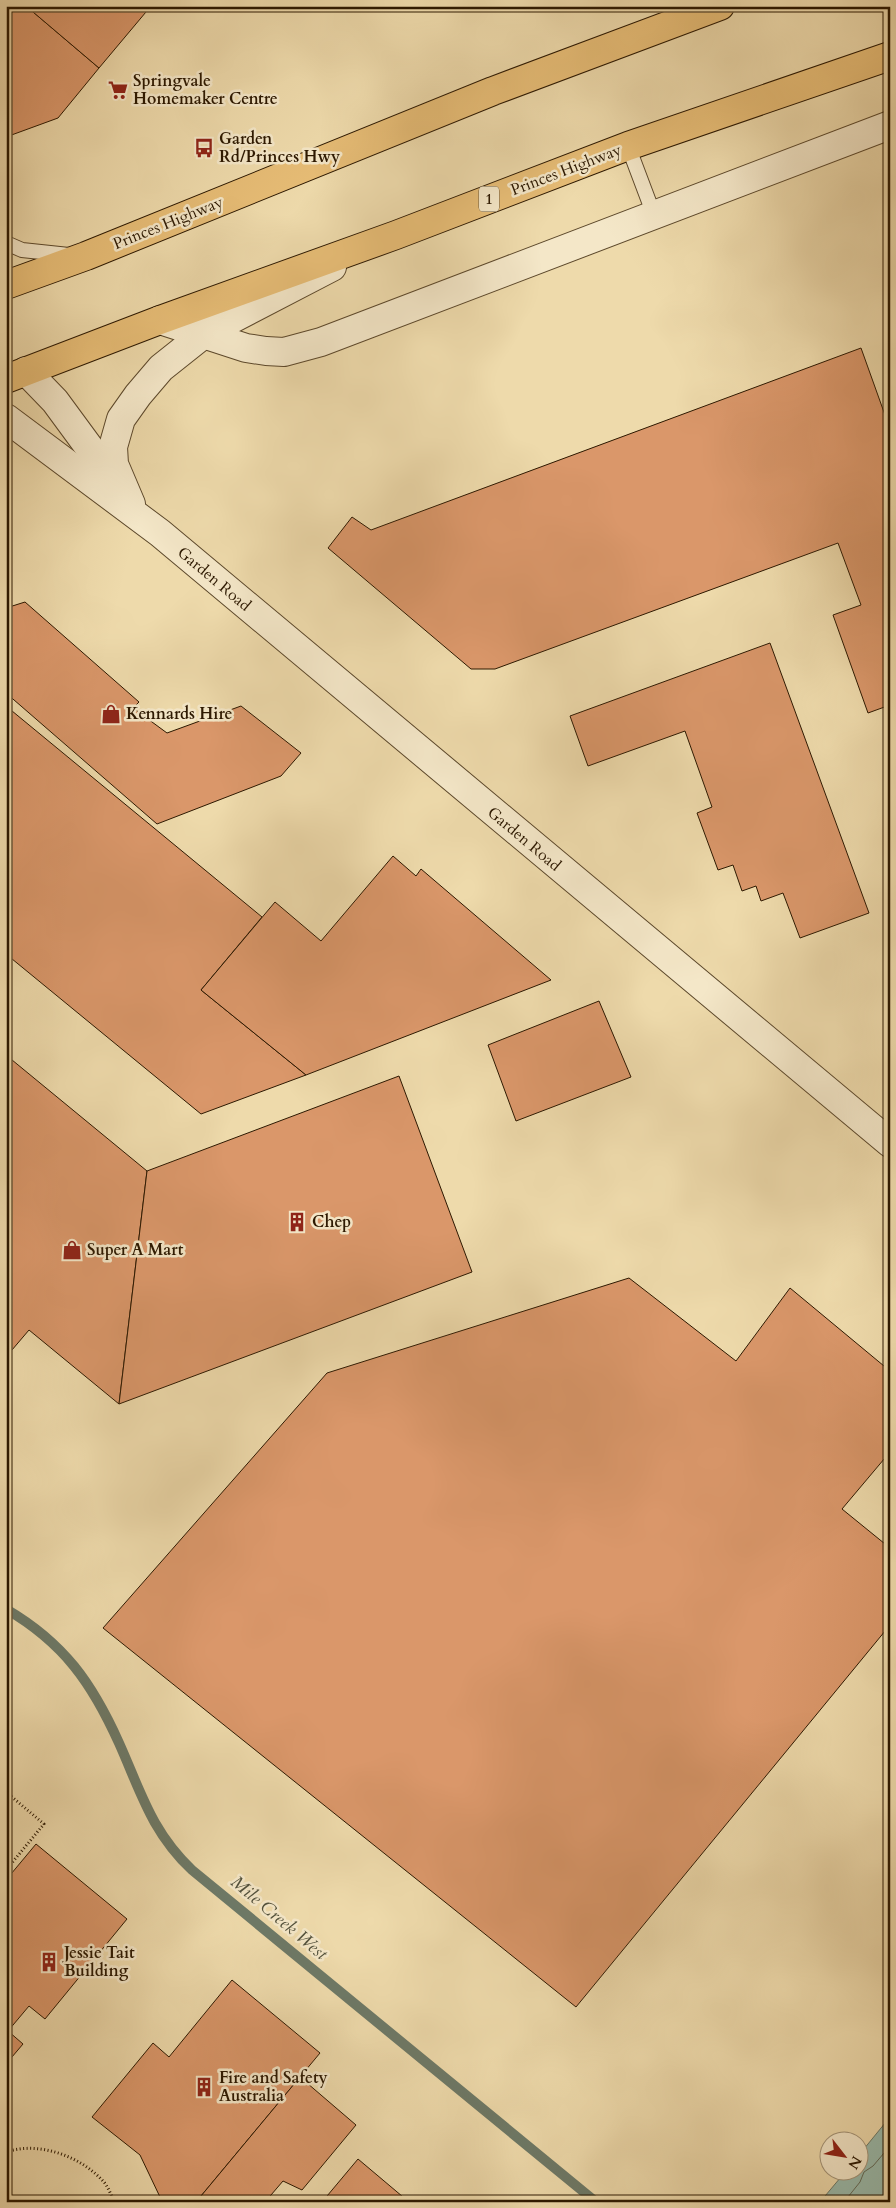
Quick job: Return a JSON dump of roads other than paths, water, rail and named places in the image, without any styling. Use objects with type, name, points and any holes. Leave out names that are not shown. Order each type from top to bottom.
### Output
[{"type":"highway","name":"Princes Highway","points":[[6,285],[86,256],[493,91],[720,6]]},
{"type":"highway","name":"Princes Highway","points":[[13,369],[160,320],[396,234],[628,146],[890,56]]},
{"type":"street","points":[[160,320],[205,333],[246,348],[284,352],[321,342],[890,124]]},
{"type":"street","points":[[131,504],[114,464],[113,447],[121,419],[132,402],[161,368],[205,333],[396,234]]},
{"type":"street","name":"Garden Road","points":[[13,369],[55,401],[131,504],[160,533]]},
{"type":"street","name":"Garden Road","points":[[6,418],[160,533],[890,1143]]},
{"type":"lane","points":[[628,146],[654,214]]},
{"type":"lane","points":[[6,244],[22,250],[35,252],[86,256]]},
{"type":"water","points":[[890,2117],[890,2202],[820,2202],[838,2180],[868,2180],[868,2144]]},
{"type":"waterway","name":"Mile Creek West","points":[[6,1609],[44,1636],[74,1666],[87,1683],[109,1721],[148,1810],[166,1841],[192,1870],[596,2202]]},
{"type":"place","name":"Springvale Homemaker Centre","points":[[118,90]]},
{"type":"place","name":"Garden Rd/Princes Hwy","points":[[204,148]]},
{"type":"place","name":"Kennards Hire","points":[[111,714]]},
{"type":"place","name":"Chep","points":[[297,1222]]},
{"type":"place","name":"Super A Mart","points":[[72,1250]]},
{"type":"place","name":"Jessie Tait Building","points":[[49,1962]]},
{"type":"place","name":"Fire and Safety Australia","points":[[204,2087]]}]
